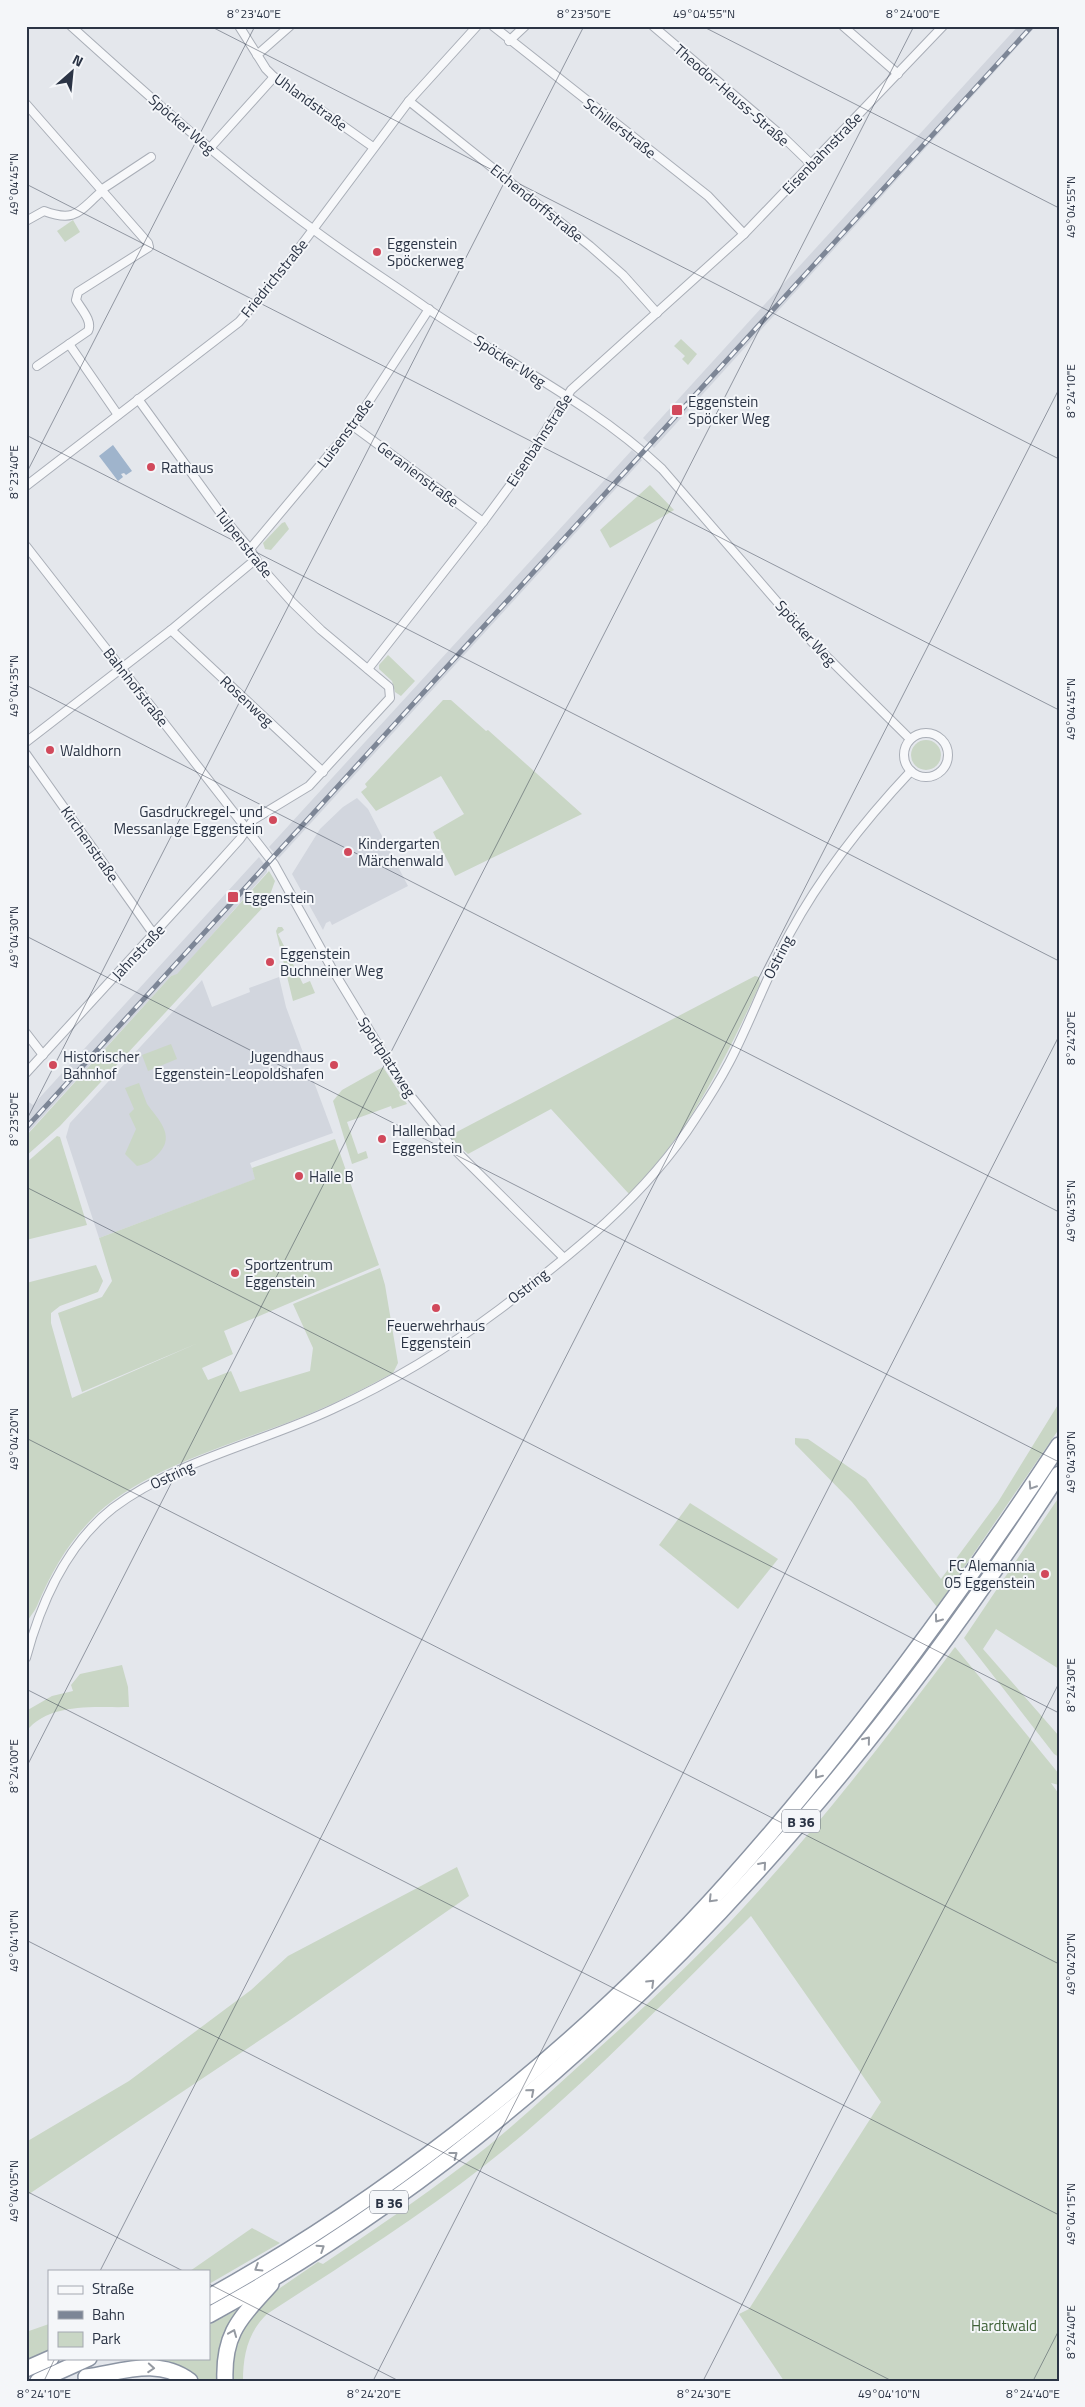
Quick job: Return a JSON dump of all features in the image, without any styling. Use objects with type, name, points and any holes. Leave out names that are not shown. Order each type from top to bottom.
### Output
[{"type":"highway","name":"B 36","points":[[210,2296],[345,2213],[443,2143],[585,2024],[660,1953],[727,1884],[883,1694],[1010,1519],[1059,1445]]},
{"type":"highway","name":"B 36","points":[[210,2314],[280,2274],[405,2192],[494,2124],[597,2034],[700,1934],[811,1809],[897,1702],[996,1567],[1059,1474]]},
{"type":"highway","points":[[225,2381],[226,2352],[236,2326],[244,2313],[280,2274]]},
{"type":"highway","points":[[210,2291],[232,2284]]},
{"type":"highway","points":[[26,2369],[48,2360]]},
{"type":"highway","points":[[38,2381],[85,2360]]},
{"type":"highway","points":[[82,2379],[123,2360]]},
{"type":"highway","points":[[82,2379],[136,2367],[154,2367],[173,2372],[190,2381]]},
{"type":"street","name":"Spöcker Weg","points":[[71,26],[210,148],[313,230],[429,309],[629,439],[662,469],[812,642],[910,739]]},
{"type":"street","name":"Uhlandstraße","points":[[239,26],[274,77],[373,147]]},
{"type":"street","points":[[257,54],[290,26]]},
{"type":"street","name":"Friedrichstraße","points":[[26,486],[239,322],[279,275],[409,101],[477,26]]},
{"type":"street","name":"Schillerstraße","points":[[493,26],[509,41],[708,196],[744,234]]},
{"type":"street","points":[[509,41],[525,26]]},
{"type":"street","name":"Theodor-Heuss-Straße","points":[[653,26],[782,136],[811,164]]},
{"type":"street","points":[[843,26],[898,74]]},
{"type":"street","name":"Eisenbahnstraße","points":[[368,669],[520,472],[571,390],[744,234],[943,26]]},
{"type":"street","points":[[210,148],[274,77]]},
{"type":"street","name":"Eichendorffstraße","points":[[409,101],[590,246],[623,275],[657,313]]},
{"type":"street","points":[[26,104],[148,243],[149,247],[78,292],[76,300],[90,323],[90,327],[37,366]]},
{"type":"street","points":[[27,219],[44,212],[61,218],[74,216],[101,190],[151,157]]},
{"type":"street","name":"Luisenstraße","points":[[250,549],[354,426],[429,309]]},
{"type":"street","points":[[69,344],[118,415]]},
{"type":"street","name":"Tulpenstraße","points":[[138,399],[226,522],[292,602],[368,669]]},
{"type":"street","name":"Geranienstraße","points":[[354,426],[483,522]]},
{"type":"street","name":"Bahnhofstraße","points":[[26,546],[246,828]]},
{"type":"street","points":[[26,742],[170,630],[256,559]]},
{"type":"street","name":"Rosenweg","points":[[170,630],[323,772]]},
{"type":"street","points":[[246,828],[253,820],[309,786],[390,698],[389,687],[368,669]]},
{"type":"street","points":[[922,733],[935,735],[945,744],[948,758],[942,770],[936,774],[922,777],[911,772],[904,759],[904,752],[910,739],[922,733]]},
{"type":"street","name":"Kirchenstraße","points":[[26,754],[155,933]]},
{"type":"street","name":"Ostring","points":[[26,1658],[43,1605],[56,1577],[73,1551],[112,1509],[144,1488],[182,1470],[316,1416],[403,1373],[475,1327],[564,1258],[636,1194],[694,1121],[729,1062],[768,976],[808,904],[850,843],[911,772]]},
{"type":"street","name":"Jahnstraße","points":[[26,1073],[240,839],[246,828]]},
{"type":"street","name":"Sportplatzweg","points":[[246,828],[282,877],[331,966],[405,1089],[453,1148],[564,1258]]},
{"type":"street","points":[[26,1033],[43,1055]]},
{"type":"shaded area","points":[[1018,26],[1036,26],[654,448],[643,438]]},
{"type":"shaded area","points":[[632,450],[642,460],[279,858],[269,847]]},
{"type":"shaded area","name":"Kindergarten Märchenwald","points":[[357,798],[368,809],[408,886],[332,925],[330,921],[326,923],[323,930],[292,874],[320,829],[343,807]]},
{"type":"shaded area","points":[[259,857],[267,868],[267,872],[177,975],[171,976],[26,1135],[26,1100],[33,1105]]},
{"type":"shaded area","points":[[279,977],[286,1007],[333,1133],[250,1163],[256,1179],[99,1238],[66,1137],[70,1123],[202,980],[212,1007],[250,992],[249,988]]},
{"type":"green space","points":[[73,220],[80,232],[65,242],[57,231]]},
{"type":"green space","points":[[681,339],[697,354],[688,365],[682,359],[685,356],[674,346]]},
{"type":"green space","points":[[650,485],[674,510],[610,548],[600,530]]},
{"type":"green space","points":[[285,522],[289,529],[271,550],[265,549],[263,543]]},
{"type":"green space","points":[[388,655],[415,681],[401,696],[395,692],[392,681],[379,669],[379,665]]},
{"type":"green space","points":[[443,700],[451,700],[486,731],[488,730],[582,814],[455,876],[433,832],[464,814],[441,776],[376,811],[361,792],[367,787],[365,784]]},
{"type":"green space","points":[[926,740],[932,741],[940,749],[940,761],[932,769],[926,770],[920,769],[912,761],[911,755],[912,749],[920,741]]},
{"type":"green space","points":[[269,871],[275,881],[267,903],[60,1126],[26,1156],[26,1136],[171,976],[177,974]]},
{"type":"green space","points":[[278,927],[282,927],[284,930],[278,934],[303,984],[310,981],[315,993],[293,1001],[276,931]]},
{"type":"green space","points":[[755,976],[759,977],[760,984],[733,1041],[704,1095],[669,1147],[629,1194],[551,1109],[468,1154],[449,1136]]},
{"type":"green space","points":[[171,1044],[177,1059],[148,1071],[142,1055]]},
{"type":"green space","points":[[383,1067],[407,1104],[392,1109],[391,1106],[347,1122],[358,1154],[366,1151],[368,1158],[352,1164],[333,1101],[342,1090]]},
{"type":"green space","points":[[139,1083],[147,1104],[163,1127],[166,1139],[164,1146],[155,1158],[137,1166],[125,1154],[136,1129],[129,1114],[134,1109],[125,1088]]},
{"type":"green space","points":[[57,1136],[60,1137],[87,1225],[26,1240],[26,1163]]},
{"type":"green space","points":[[335,1139],[379,1265],[224,1331],[233,1354],[202,1368],[208,1380],[231,1371],[240,1392],[310,1371],[313,1348],[293,1304],[380,1268],[385,1285],[398,1363],[393,1373],[319,1410],[185,1461],[132,1488],[109,1504],[89,1522],[73,1541],[53,1572],[36,1609],[26,1625],[26,1283],[96,1265],[103,1281],[98,1292],[60,1306],[51,1313],[51,1323],[72,1398],[198,1343],[82,1392],[58,1313],[102,1297],[112,1281],[99,1238],[255,1179],[252,1168]]},
{"type":"green space","points":[[1059,1403],[1059,1429],[937,1607],[852,1502],[795,1444],[795,1438],[808,1439],[866,1479],[941,1579],[998,1502]]},
{"type":"green space","points":[[1059,1497],[1059,1669],[996,1629],[983,1649],[1059,1736],[1059,1757],[1054,1754],[964,1638]]},
{"type":"green space","points":[[690,1503],[778,1559],[738,1609],[659,1545]]},
{"type":"green space","name":"Hardtwald","points":[[955,1647],[1059,1774],[1059,1785],[1051,1783],[1059,1794],[1059,2381],[784,2381],[739,2314],[749,2309],[881,2102],[751,1916],[613,2053],[527,2131],[433,2204],[267,2314],[255,2328],[248,2344],[244,2362],[243,2381],[229,2381],[231,2349],[261,2301],[318,2262],[323,2264],[359,2240],[483,2150],[619,2030],[710,1943],[800,1844],[879,1747]]},
{"type":"green space","points":[[122,1665],[128,1687],[129,1707],[88,1707],[60,1711],[35,1722],[26,1732],[26,1711],[52,1696],[73,1691],[71,1685],[80,1674]]},
{"type":"green space","points":[[457,1867],[469,1896],[290,2020],[26,2196],[26,2142],[129,2081],[251,1990],[288,1956]]},
{"type":"green space","points":[[252,2228],[280,2243],[210,2283],[210,2270],[191,2270]]},
{"type":"green space","points":[[240,2308],[221,2381],[196,2381],[141,2362],[144,2360],[210,2360],[210,2324]]},
{"type":"green space","points":[[48,2324],[48,2352],[26,2361],[26,2332]]},
{"type":"water","points":[[113,445],[132,471],[126,475],[124,473],[121,474],[123,477],[118,481],[99,456]]},
{"type":"railway","points":[[26,1128],[1032,26]]},
{"type":"place","name":"Eggenstein Spöckerweg","points":[[377,252]]},
{"type":"place","name":"Eggenstein Spöcker Weg","points":[[677,410]]},
{"type":"place","name":"Rathaus","points":[[151,467]]},
{"type":"place","name":"Waldhorn","points":[[50,750]]},
{"type":"place","name":"Gasdruckregel- und Messanlage Eggenstein","points":[[273,820]]},
{"type":"place","name":"Kindergarten Märchenwald","points":[[348,852]]},
{"type":"place","name":"Eggenstein","points":[[233,897]]},
{"type":"place","name":"Eggenstein Buchneiner Weg","points":[[270,962]]},
{"type":"place","name":"Historischer Bahnhof","points":[[53,1065]]},
{"type":"place","name":"Jugendhaus Eggenstein-Leopoldshafen","points":[[334,1065]]},
{"type":"place","name":"Hallenbad Eggenstein","points":[[382,1139]]},
{"type":"place","name":"Halle B","points":[[299,1176]]},
{"type":"place","name":"Sportzentrum Eggenstein","points":[[235,1273]]},
{"type":"place","name":"Feuerwehrhaus Eggenstein","points":[[436,1308]]},
{"type":"place","name":"FC Alemannia 05 Eggenstein","points":[[1045,1574]]}]
